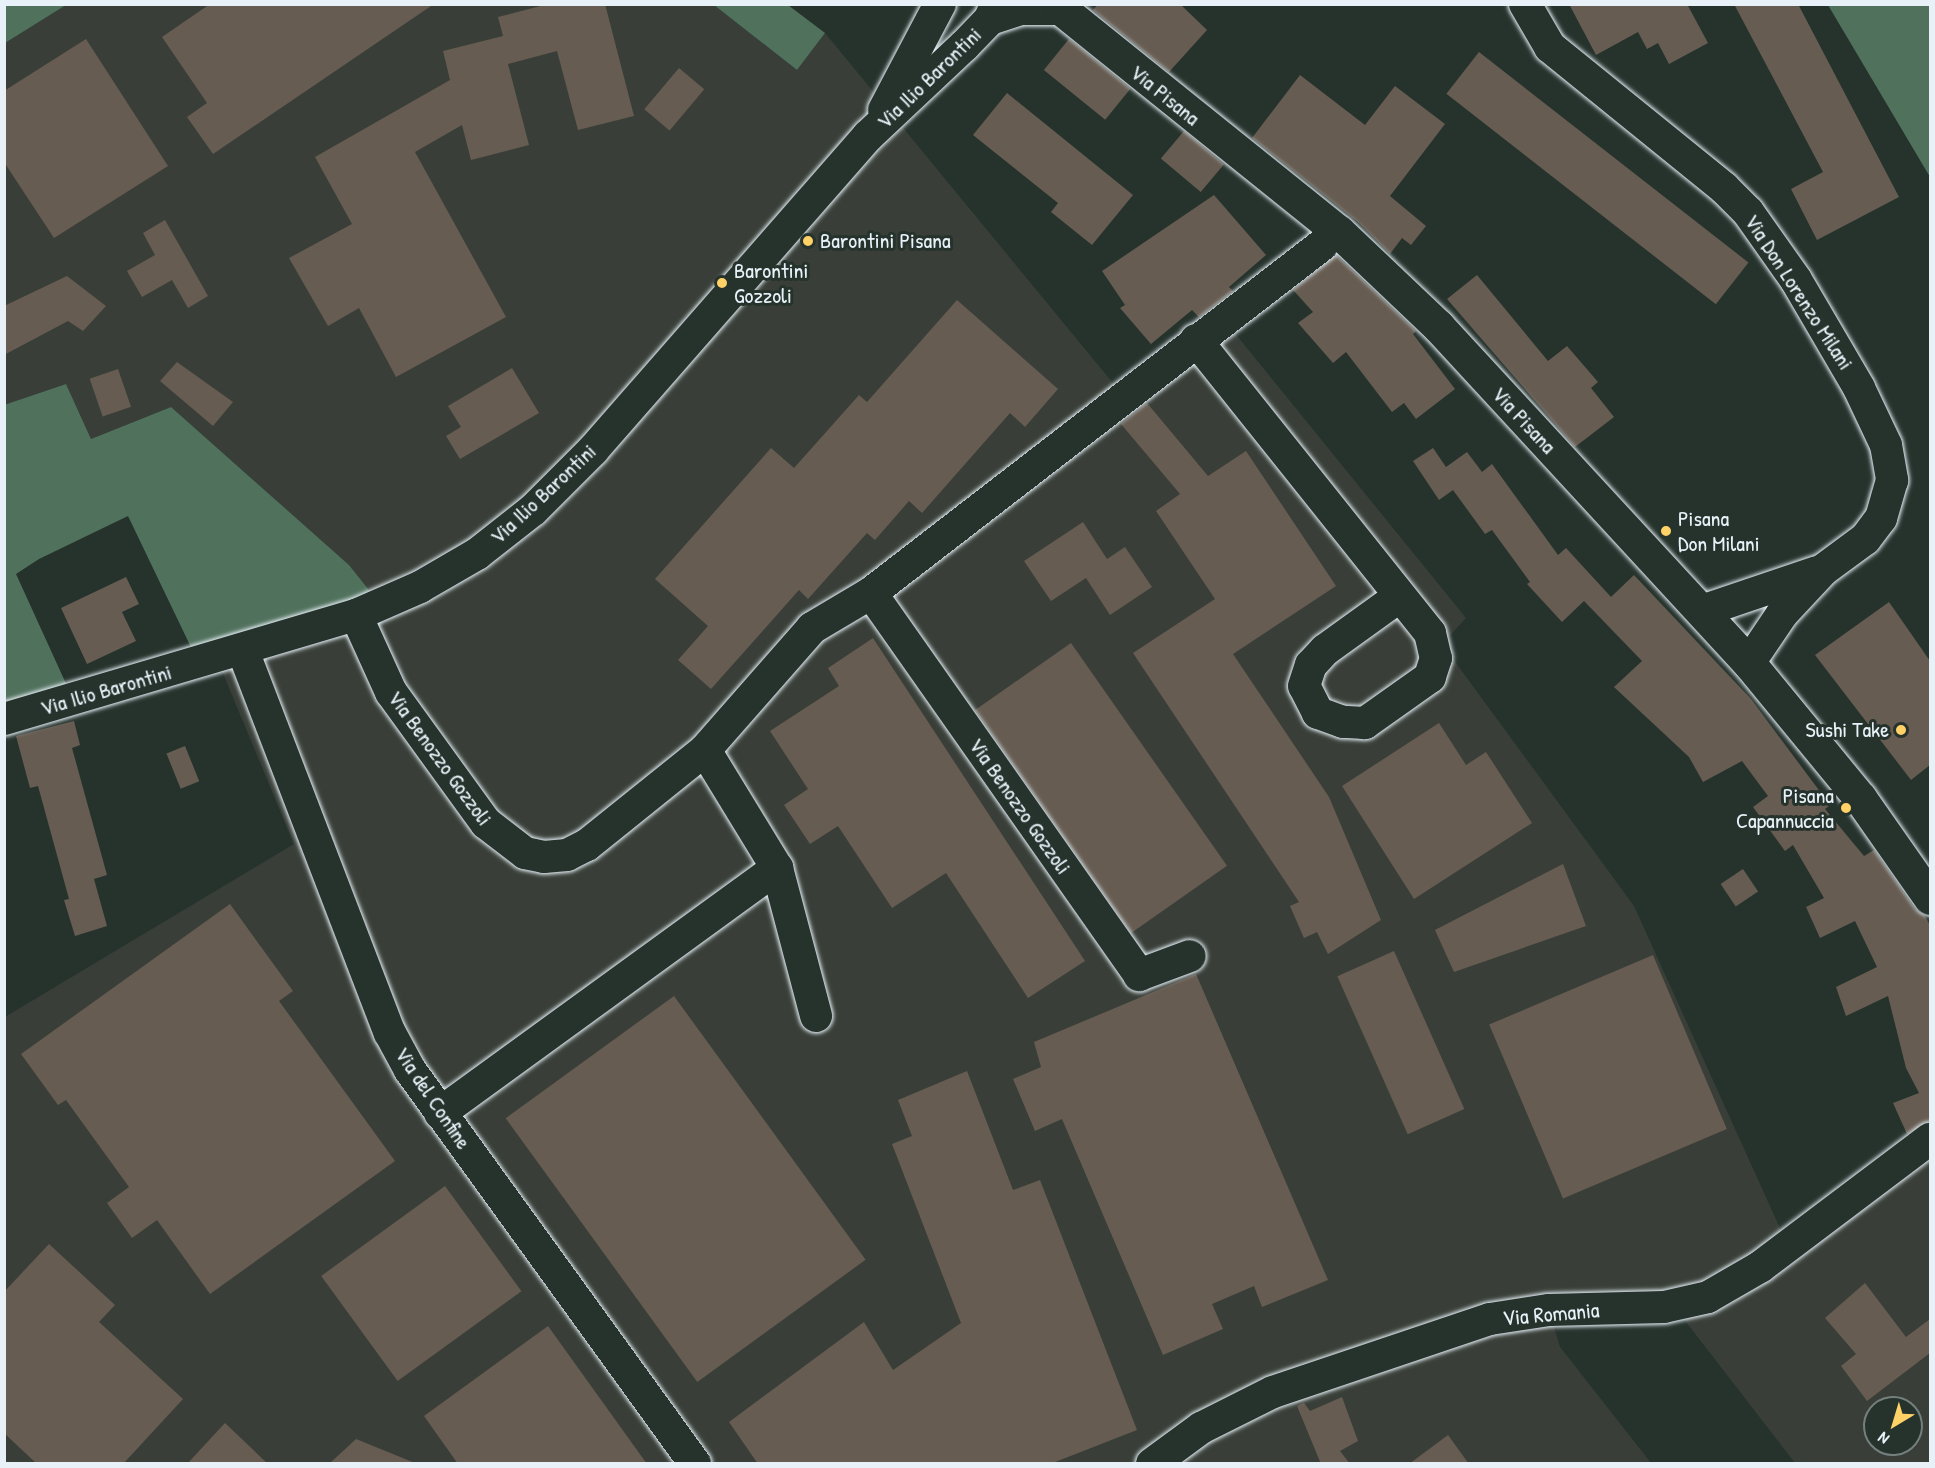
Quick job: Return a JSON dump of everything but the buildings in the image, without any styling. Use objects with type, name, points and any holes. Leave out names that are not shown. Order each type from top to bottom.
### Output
[{"type":"main road","name":"Via Pisana","points":[[1057,7],[1373,261],[1749,663],[1860,798],[1930,898]]},
{"type":"street","name":"Via Ilio Barontini","points":[[868,136],[940,4]]},
{"type":"street","name":"Via Don Lorenzo Milani","points":[[1525,4],[1538,31],[1558,55],[1724,188],[1748,212],[1796,280],[1859,388],[1886,445],[1891,494],[1881,518],[1865,539],[1823,570],[1771,626],[1749,663]]},
{"type":"street","name":"Via Ilio Barontini","points":[[4,719],[243,651],[356,615],[420,586],[477,554],[533,510],[619,421],[868,136],[993,12],[1057,7]]},
{"type":"street","name":"Via Benozzo Gozzoli","points":[[356,615],[382,677],[440,762],[496,834],[525,853],[553,857],[577,850],[705,750],[812,628],[871,593],[1322,245]]},
{"type":"street","points":[[1196,340],[1400,596]]},
{"type":"street","name":"Via Don Lorenzo Milani","points":[[1702,611],[1823,570]]},
{"type":"street","name":"Via Benozzo Gozzoli","points":[[871,593],[1139,975],[1190,956]]},
{"type":"street","name":"Via del Confine","points":[[243,651],[390,1033],[440,1113],[695,1464]]},
{"type":"street","points":[[705,750],[777,868],[816,1016]]},
{"type":"street","points":[[440,1113],[777,868]]},
{"type":"street","name":"Via Romania","points":[[1152,1464],[1200,1428],[1273,1392],[1490,1319],[1549,1310],[1664,1307],[1708,1297],[1760,1267],[1930,1139]]},
{"type":"shaded area","points":[[66,5],[714,5],[797,70],[825,33],[1117,388],[1229,326],[1466,618],[1442,644],[1634,906],[1788,1246],[1930,1146],[1930,1462],[1795,1463],[1683,1318],[1549,1311],[1560,1347],[1651,1463],[5,1464],[5,1017],[294,844],[217,659],[381,605],[349,565],[171,407],[91,439],[66,384],[5,405],[5,43]]},
{"type":"green space","points":[[5,4],[66,4],[66,5],[5,43]]},
{"type":"green space","points":[[714,5],[788,5],[825,33],[797,70]]},
{"type":"green space","points":[[1828,5],[1930,5],[1930,177]]},
{"type":"green space","points":[[66,384],[91,439],[171,407],[349,565],[381,605],[199,664],[128,516],[39,559],[16,574],[73,699],[5,719],[4,405]]},
{"type":"place","name":"Barontini Pisana","points":[[808,241]]},
{"type":"place","name":"Barontini Gozzoli","points":[[722,283]]},
{"type":"place","name":"Pisana Don Milani","points":[[1666,531]]},
{"type":"place","name":"Sushi Take","points":[[1901,730]]},
{"type":"place","name":"Pisana Capannuccia","points":[[1846,808]]}]
